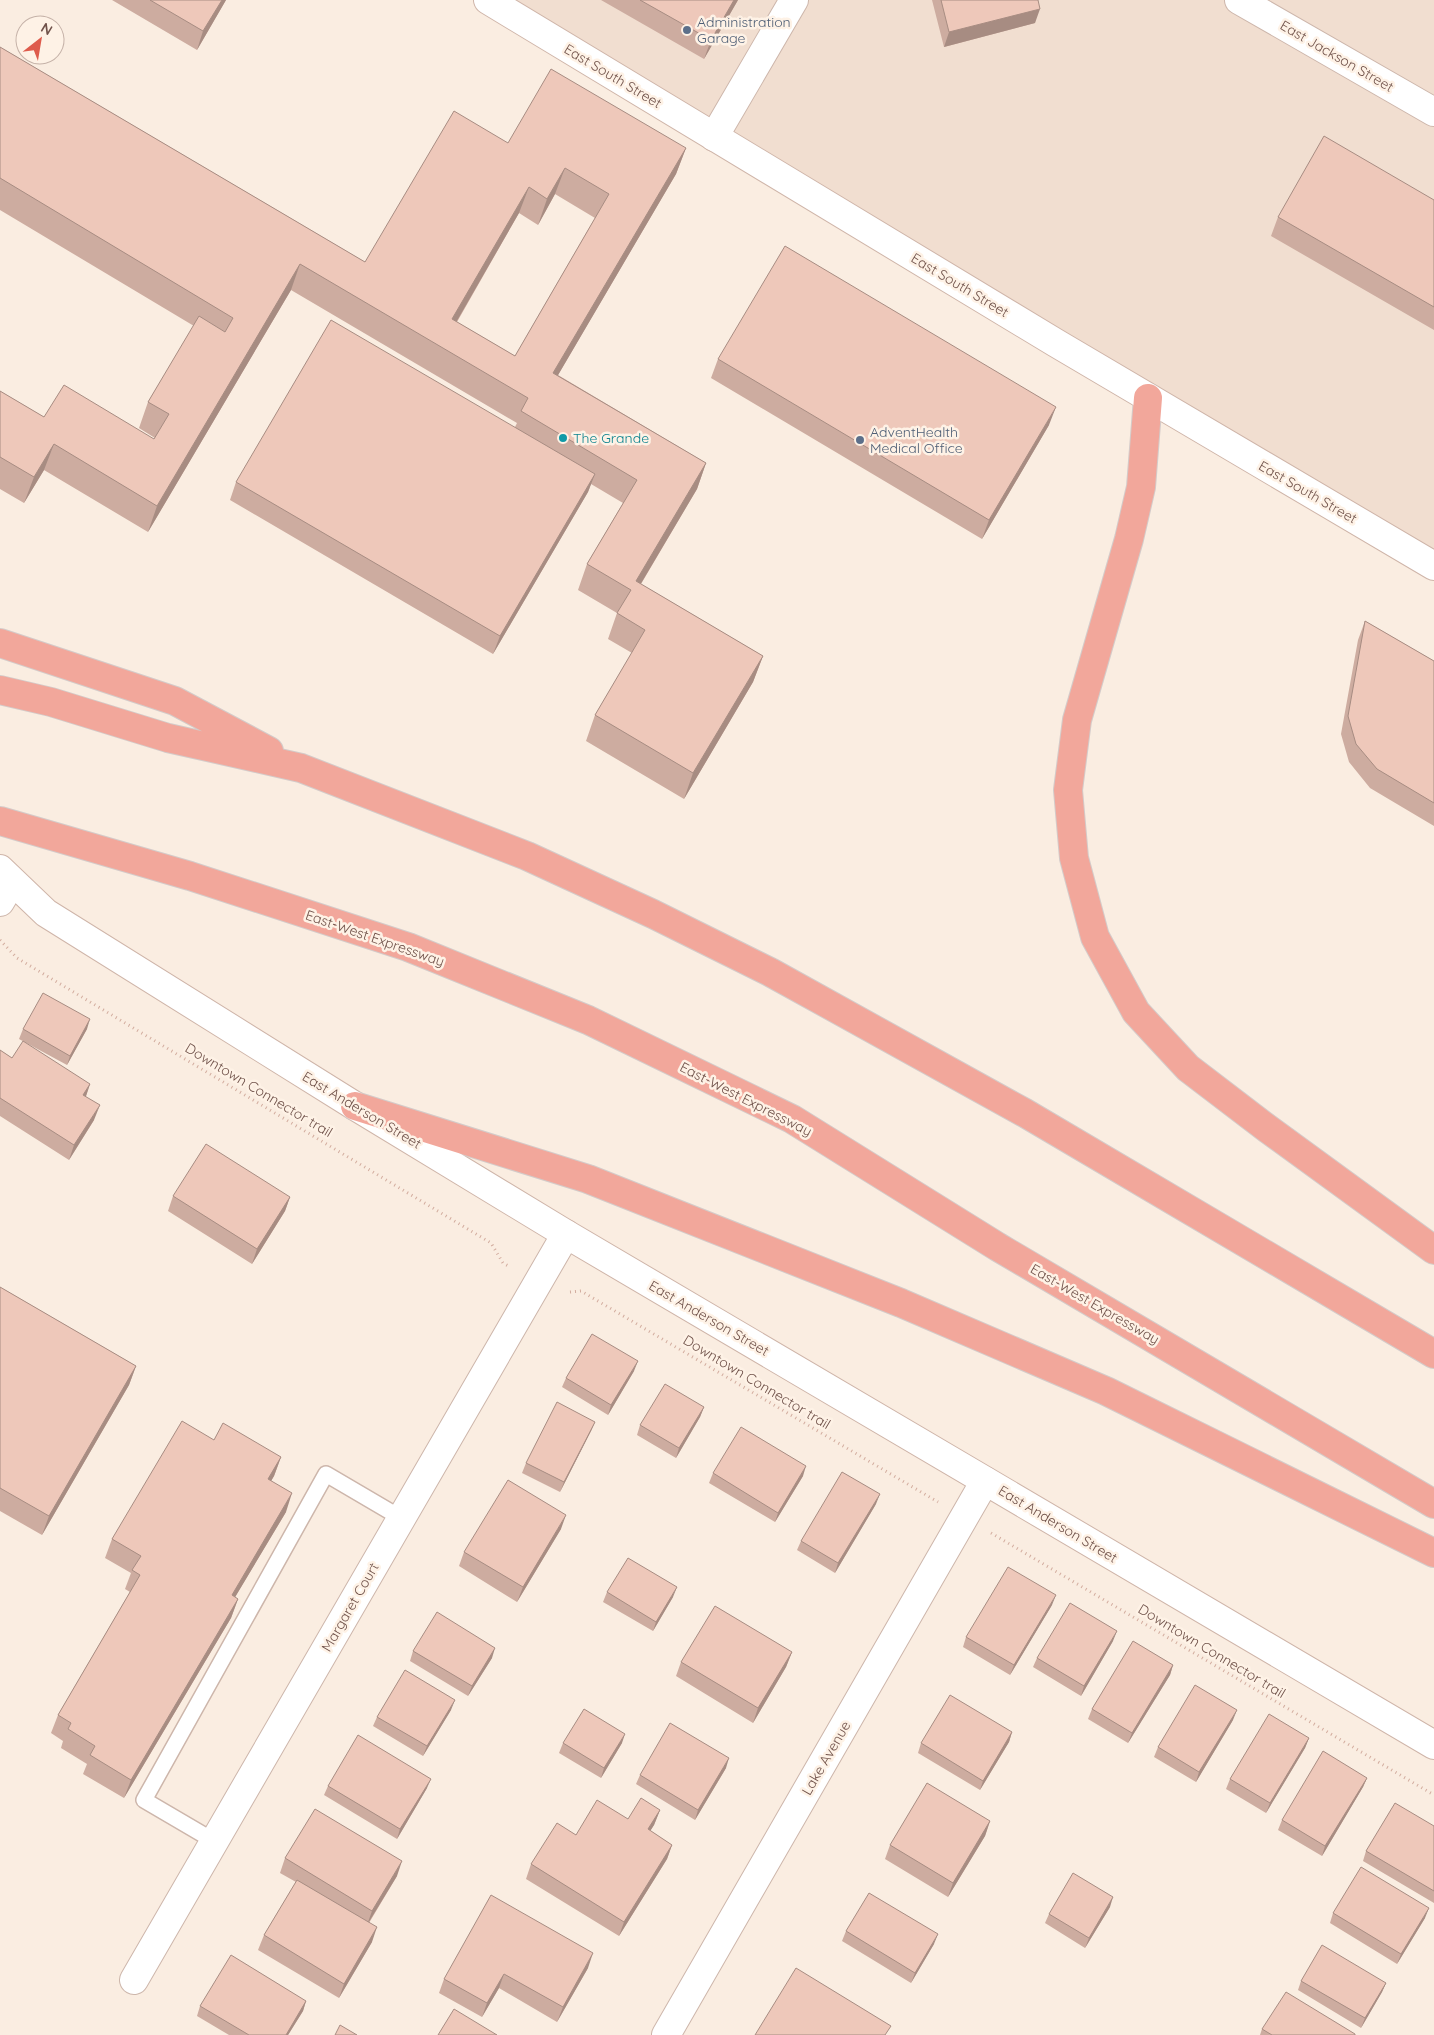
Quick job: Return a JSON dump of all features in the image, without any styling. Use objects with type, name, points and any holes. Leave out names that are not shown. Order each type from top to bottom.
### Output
[{"type":"highway","points":[[1148,398],[1141,488],[1129,539],[1077,720],[1068,790],[1074,858],[1095,937],[1136,1012],[1188,1068],[1434,1250]]},
{"type":"highway","points":[[0,643],[175,701],[302,768],[526,856],[653,914],[770,972],[1025,1113],[1434,1354]]},
{"type":"highway","points":[[0,690],[50,702],[168,738],[302,768]]},
{"type":"highway","name":"East-West Expressway","points":[[0,821],[190,876],[408,947],[588,1020],[792,1119],[998,1247],[1434,1504]]},
{"type":"highway","points":[[355,1106],[588,1179],[901,1303],[1106,1391],[1434,1553]]},
{"type":"main road","name":"East South Street","points":[[488,0],[1148,398],[1434,566]]},
{"type":"main road","points":[[517,0],[534,10],[576,54]]},
{"type":"main road","points":[[714,137],[794,0]]},
{"type":"main road","name":"East Jackson Street","points":[[1239,0],[1434,112]]},
{"type":"main road","name":"East Anderson Street","points":[[4,885],[53,918],[355,1106],[566,1234],[1434,1745]]},
{"type":"main road","name":"Margaret Court","points":[[134,1980],[566,1234]]},
{"type":"main road","name":"Lake Avenue","points":[[666,2035],[985,1481]]},
{"type":"lane","points":[[214,1842],[144,1800],[326,1474],[401,1518]]},
{"type":"path","name":"Downtown Connector trail","points":[[0,940],[17,958],[491,1243],[503,1263]]},
{"type":"path","name":"Downtown Connector trail","points":[[564,1292],[581,1291],[945,1506]]},
{"type":"path","name":"Downtown Connector trail","points":[[986,1530],[1434,1795]]},
{"type":"shaded area","points":[[488,0],[1434,0],[1434,566]]},
{"type":"building","points":[[150,0],[222,0],[203,31]]},
{"type":"building","points":[[640,0],[734,0],[711,40]]},
{"type":"building","points":[[941,0],[1038,0],[1040,9],[949,32]]},
{"type":"building","name":"The Grande","points":[[0,47],[15,56],[15,65],[31,65],[365,262],[454,111],[508,143],[551,69],[686,148],[553,373],[706,463],[636,581],[763,656],[693,773],[595,715],[645,630],[617,613],[631,590],[587,564],[637,480],[521,411],[528,398],[300,264],[157,506],[54,444],[34,477],[0,457],[0,391],[44,417],[64,385],[154,439],[169,414],[148,402],[199,316],[225,332],[233,318],[0,178]],"holes":[[[565,168],[609,194],[515,356],[452,319],[529,187],[547,199]]]},
{"type":"building","points":[[1324,136],[1434,200],[1434,307],[1278,217]]},
{"type":"building","points":[[785,246],[1056,407],[989,520],[718,359]]},
{"type":"building","points":[[331,320],[595,474],[500,636],[236,482]]},
{"type":"building","points":[[1365,621],[1434,661],[1434,803],[1377,769],[1356,744],[1348,716]]},
{"type":"building","points":[[43,993],[90,1019],[70,1056],[23,1029]]},
{"type":"building","points":[[23,1041],[90,1084],[83,1095],[100,1105],[74,1145],[0,1098],[0,1050],[12,1058]]},
{"type":"building","points":[[206,1144],[290,1197],[257,1249],[173,1196]]},
{"type":"building","points":[[0,1287],[136,1366],[49,1516],[0,1488]]},
{"type":"building","points":[[592,1334],[638,1361],[611,1405],[566,1378]]},
{"type":"building","points":[[665,1384],[704,1407],[679,1448],[640,1425]]},
{"type":"building","points":[[557,1402],[595,1422],[564,1482],[526,1463]]},
{"type":"building","points":[[182,1421],[214,1440],[223,1423],[281,1457],[268,1479],[292,1493],[232,1595],[238,1599],[131,1780],[90,1755],[95,1746],[68,1729],[71,1723],[58,1715],[140,1575],[132,1570],[141,1556],[112,1539]]},
{"type":"building","points":[[741,1427],[806,1466],[778,1513],[713,1473]]},
{"type":"building","points":[[842,1472],[880,1494],[838,1563],[801,1541]]},
{"type":"building","points":[[508,1480],[566,1515],[523,1587],[464,1552]]},
{"type":"building","points":[[628,1558],[677,1587],[656,1622],[607,1592]]},
{"type":"building","points":[[1008,1567],[1056,1595],[1014,1665],[966,1637]]},
{"type":"building","points":[[1070,1603],[1117,1631],[1084,1686],[1037,1658]]},
{"type":"building","points":[[715,1606],[792,1652],[758,1708],[681,1662]]},
{"type":"building","points":[[437,1612],[495,1648],[472,1686],[413,1651]]},
{"type":"building","points":[[1133,1641],[1173,1665],[1132,1733],[1092,1709]]},
{"type":"building","points":[[405,1670],[455,1700],[427,1746],[377,1717]]},
{"type":"building","points":[[1195,1685],[1237,1710],[1199,1772],[1158,1747]]},
{"type":"building","points":[[950,1695],[1012,1732],[983,1781],[921,1743]]},
{"type":"building","points":[[584,1709],[625,1734],[604,1768],[563,1743]]},
{"type":"building","points":[[1269,1714],[1309,1738],[1270,1803],[1230,1779]]},
{"type":"building","points":[[670,1723],[729,1758],[698,1810],[640,1775]]},
{"type":"building","points":[[358,1735],[431,1779],[400,1829],[328,1786]]},
{"type":"building","points":[[1323,1751],[1367,1778],[1325,1846],[1282,1820]]},
{"type":"building","points":[[927,1783],[990,1821],[953,1883],[890,1845]]},
{"type":"building","points":[[641,1798],[660,1810],[648,1829],[672,1845],[624,1922],[531,1864],[557,1823],[576,1835],[597,1800],[628,1819]]},
{"type":"building","points":[[1395,1803],[1434,1826],[1434,1891],[1366,1851]]},
{"type":"building","points":[[315,1809],[402,1861],[372,1911],[285,1858]]},
{"type":"building","points":[[1361,1867],[1429,1908],[1401,1954],[1333,1913]]},
{"type":"building","points":[[1073,1873],[1113,1897],[1089,1938],[1049,1914]]},
{"type":"building","points":[[297,1880],[377,1927],[344,1984],[264,1935]]},
{"type":"building","points":[[869,1893],[938,1934],[915,1973],[846,1931]]},
{"type":"building","points":[[491,1895],[593,1953],[563,2007],[504,1974],[487,2003],[444,1979]]},
{"type":"building","points":[[1322,1945],[1386,1983],[1365,2018],[1301,1981]]},
{"type":"building","points":[[231,1955],[306,2001],[286,2035],[249,2035],[200,2006]]},
{"type":"building","points":[[796,1968],[891,2026],[885,2035],[755,2035]]},
{"type":"building","points":[[1286,1992],[1355,2035],[1272,2035],[1262,2029]]},
{"type":"building","points":[[454,2009],[497,2035],[438,2035]]},
{"type":"building","points":[[340,2025],[357,2035],[335,2035]]},
{"type":"place","name":"Administration Garage","points":[[687,30]]},
{"type":"place","name":"The Grande","points":[[563,438]]},
{"type":"place","name":"AdventHealth Medical Office","points":[[860,440]]}]
